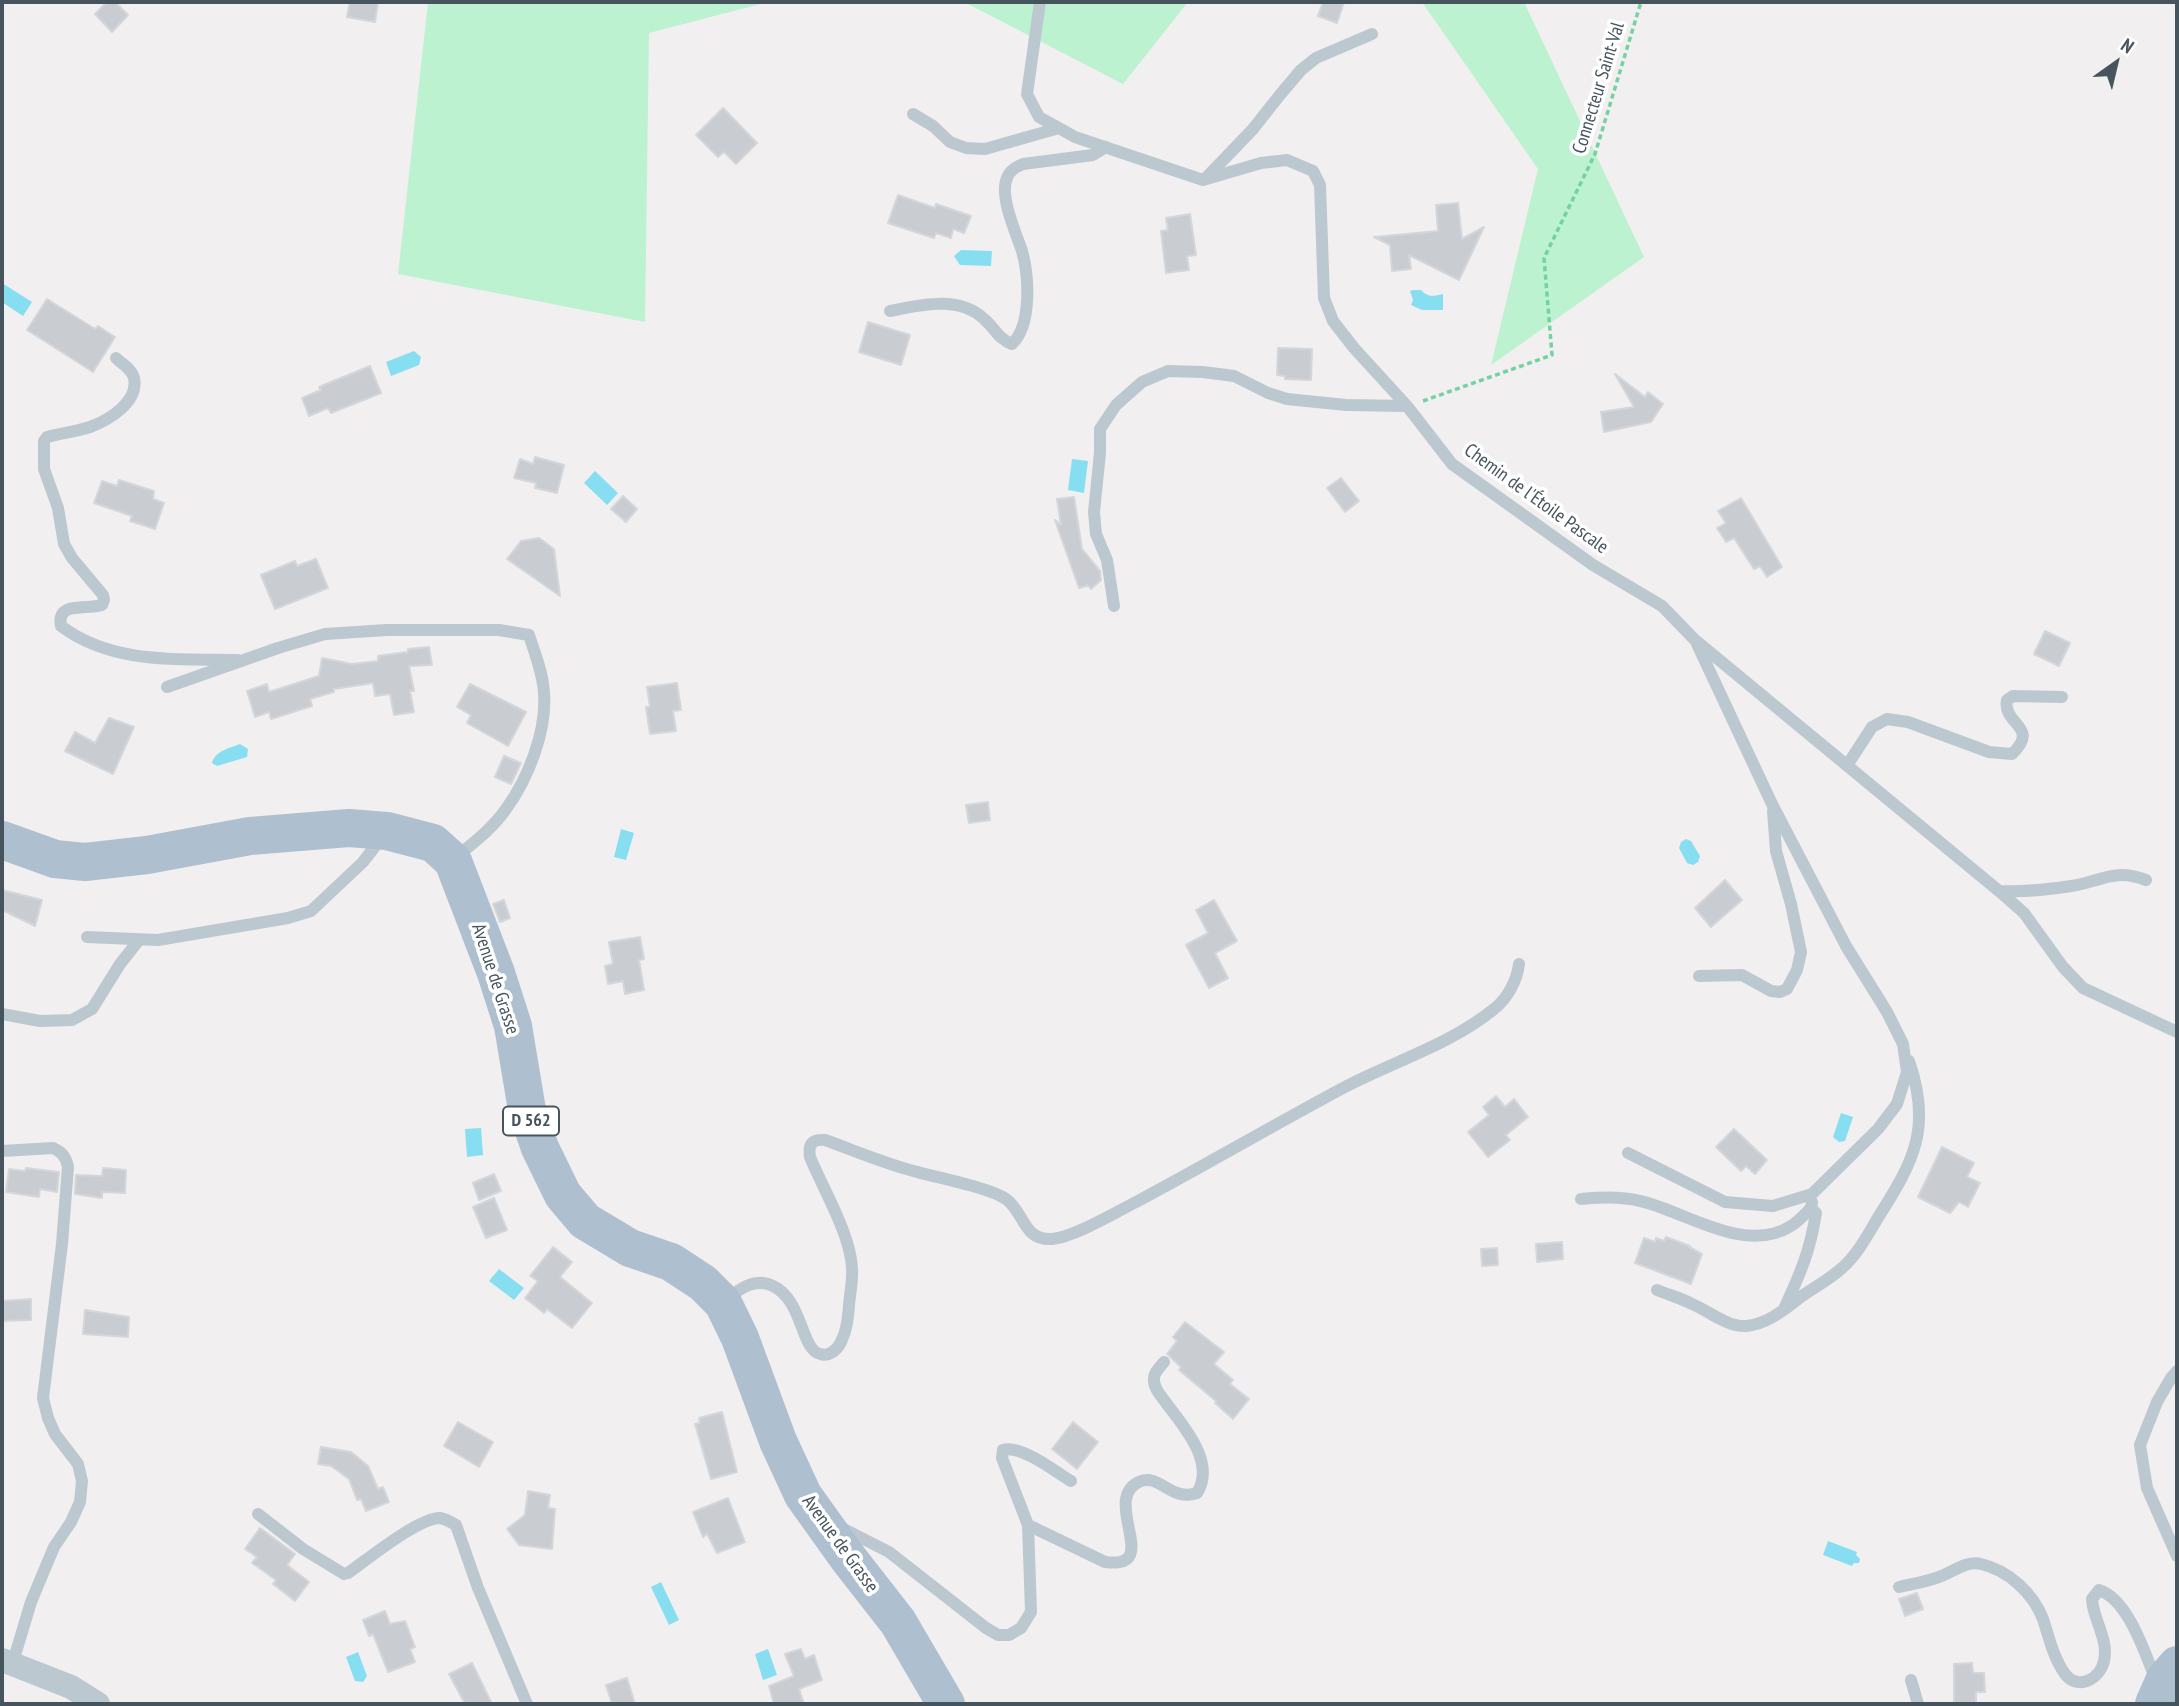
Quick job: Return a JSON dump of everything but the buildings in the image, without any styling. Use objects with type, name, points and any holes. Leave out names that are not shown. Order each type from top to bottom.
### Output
[{"type":"main road","points":[[2,840],[55,859],[85,862],[147,855],[250,836],[349,828],[387,831],[433,843],[453,860]]},
{"type":"main road","name":"Avenue de Grasse","points":[[453,860],[513,1026],[527,1110],[540,1148],[563,1195],[585,1221],[630,1248],[671,1262],[703,1283],[723,1303],[740,1338],[778,1441],[803,1495],[898,1622],[946,1704]]},
{"type":"street","points":[[7,1661],[71,1687],[98,1704]]},
{"type":"lane","points":[[1040,2],[1027,94],[1039,117],[1074,137],[1203,180],[1253,130],[1279,96],[1316,58],[1372,34]]},
{"type":"lane","points":[[913,114],[933,126],[950,142],[966,148],[985,149],[1059,128]]},
{"type":"lane","points":[[890,311],[921,305],[950,304],[984,318],[1003,341],[1012,344],[1025,325],[1027,296],[1023,255],[1006,197],[1006,179],[1013,169],[1023,164],[1093,155],[1106,147]]},
{"type":"lane","name":"Chemin de l'Étoile Pascale","points":[[1203,180],[1261,163],[1287,160],[1313,171],[1320,186],[1324,298],[1334,321],[1354,348],[1407,406],[1452,464],[1593,565],[1662,606],[1695,640],[1848,764],[2024,913],[2063,967],[2083,988],[2177,1032]]},
{"type":"lane","points":[[116,358],[134,377],[134,389],[128,402],[116,413],[92,426],[47,437],[44,441],[44,469],[58,508],[64,544],[72,558],[103,594],[104,600],[102,605],[63,611],[59,619],[61,626],[76,638],[111,652],[156,658],[241,660]]},
{"type":"lane","points":[[1114,606],[1107,560],[1097,534],[1094,512],[1100,429],[1116,405],[1142,382],[1168,371],[1203,372],[1234,376],[1287,399],[1346,405],[1407,406]]},
{"type":"lane","points":[[167,688],[241,660],[325,634],[387,630],[499,630],[529,635],[544,691],[544,721],[534,757],[506,809],[484,835],[453,860]]},
{"type":"lane","points":[[1657,1290],[1692,1303],[1735,1326],[1757,1325],[1783,1310],[1842,1268],[1858,1249],[1905,1174],[1914,1154],[1919,1125],[1917,1083],[1903,1044],[1887,1012],[1846,946],[1772,804],[1695,640]]},
{"type":"lane","points":[[1848,764],[1872,727],[1887,719],[1908,722],[1989,752],[2012,754],[2020,747],[2023,738],[2022,728],[2005,708],[2007,700],[2013,696],[2062,697]]},
{"type":"lane","points":[[1699,976],[1742,975],[1771,991],[1780,992],[1787,989],[1797,970],[1801,952],[1776,851],[1772,804]]},
{"type":"lane","points":[[87,937],[158,940],[258,924],[311,911],[363,862],[387,831]]},
{"type":"lane","points":[[1999,891],[2035,892],[2076,886],[2116,874],[2131,874],[2146,880]]},
{"type":"lane","points":[[2,1014],[40,1021],[72,1020],[92,1009],[120,964],[139,940]]},
{"type":"lane","points":[[723,1303],[749,1284],[762,1282],[773,1285],[792,1300],[809,1345],[815,1353],[823,1356],[839,1346],[847,1325],[852,1266],[842,1230],[810,1157],[808,1148],[817,1139],[907,1170],[1007,1199],[1028,1232],[1038,1238],[1052,1239],[1119,1211],[1344,1088],[1449,1038],[1495,1008],[1518,976],[1519,964]]},
{"type":"lane","points":[[1581,1199],[1616,1196],[1650,1203],[1739,1235],[1755,1236],[1778,1232],[1793,1225],[1897,1104],[1907,1072],[1903,1044]]},
{"type":"lane","points":[[2,1152],[53,1148],[61,1151],[67,1159],[63,1232],[43,1398],[55,1434],[78,1464],[82,1482],[80,1502],[71,1522],[54,1547],[7,1661]]},
{"type":"lane","points":[[1628,1153],[1726,1202],[1773,1206],[1812,1201]]},
{"type":"lane","points":[[1783,1310],[1811,1244],[1816,1213],[1812,1201]]},
{"type":"lane","points":[[1028,1525],[1105,1562],[1117,1563],[1126,1560],[1131,1552],[1133,1543],[1124,1503],[1128,1492],[1138,1482],[1148,1479],[1177,1494],[1188,1496],[1198,1493],[1203,1476],[1195,1444],[1157,1390],[1153,1380],[1157,1369],[1164,1362]]},
{"type":"lane","points":[[2177,1371],[2157,1402],[2140,1445],[2147,1488],[2177,1556]]},
{"type":"lane","points":[[819,1518],[889,1552],[986,1628],[998,1635],[1009,1635],[1021,1629],[1031,1612],[1028,1525],[1002,1458],[1003,1450],[1011,1447],[1022,1451],[1071,1481]]},
{"type":"lane","points":[[258,1514],[303,1549],[344,1574],[405,1533],[428,1521],[440,1518],[456,1525],[478,1588],[527,1704]]},
{"type":"lane","points":[[1899,1587],[1936,1579],[1965,1564],[1979,1563],[2000,1571],[2018,1583],[2036,1604],[2048,1640],[2066,1676],[2075,1682],[2086,1682],[2099,1674],[2104,1660],[2104,1640],[2092,1609],[2092,1598],[2099,1590],[2105,1592],[2128,1617],[2164,1686]]},
{"type":"lane","points":[[1911,1680],[1918,1704]]},
{"type":"path","name":"Connecteur Saint-Val","points":[[1407,406],[1552,355],[1544,258],[1595,154],[1641,2]]},
{"type":"green space","points":[[428,2],[768,2],[649,33],[645,322],[398,274]]},
{"type":"green space","points":[[964,2],[1188,2],[1123,84]]},
{"type":"green space","points":[[1422,2],[1524,2],[1644,257],[1491,365],[1538,169]]},
{"type":"water","points":[[961,250],[992,251],[991,266],[960,265],[954,256]]},
{"type":"water","points":[[2,283],[32,302],[23,316],[2,302]]},
{"type":"water","points":[[1421,290],[1431,296],[1443,294],[1443,310],[1422,310],[1411,305],[1413,300],[1410,291]]},
{"type":"water","points":[[414,351],[421,357],[419,365],[391,376],[386,362]]},
{"type":"water","points":[[1072,459],[1088,461],[1084,493],[1068,490]]},
{"type":"water","points":[[595,471],[618,493],[607,505],[584,483]]},
{"type":"water","points":[[240,744],[248,749],[247,757],[217,766],[212,763],[220,753]]},
{"type":"water","points":[[621,829],[634,833],[626,860],[614,857]]},
{"type":"water","points":[[1686,839],[1691,841],[1700,856],[1698,862],[1693,865],[1687,863],[1679,848],[1681,842]]},
{"type":"water","points":[[1841,1113],[1853,1117],[1845,1141],[1839,1142],[1833,1137]]},
{"type":"water","points":[[481,1128],[483,1155],[467,1157],[465,1129]]},
{"type":"water","points":[[499,1269],[524,1288],[514,1300],[489,1281]]},
{"type":"water","points":[[1828,1541],[1857,1552],[1859,1563],[1852,1566],[1823,1555]]},
{"type":"water","points":[[661,1582],[679,1620],[669,1625],[651,1587]]},
{"type":"water","points":[[768,1649],[777,1675],[763,1680],[755,1654]]},
{"type":"water","points":[[358,1652],[367,1676],[363,1682],[355,1681],[346,1657]]}]
